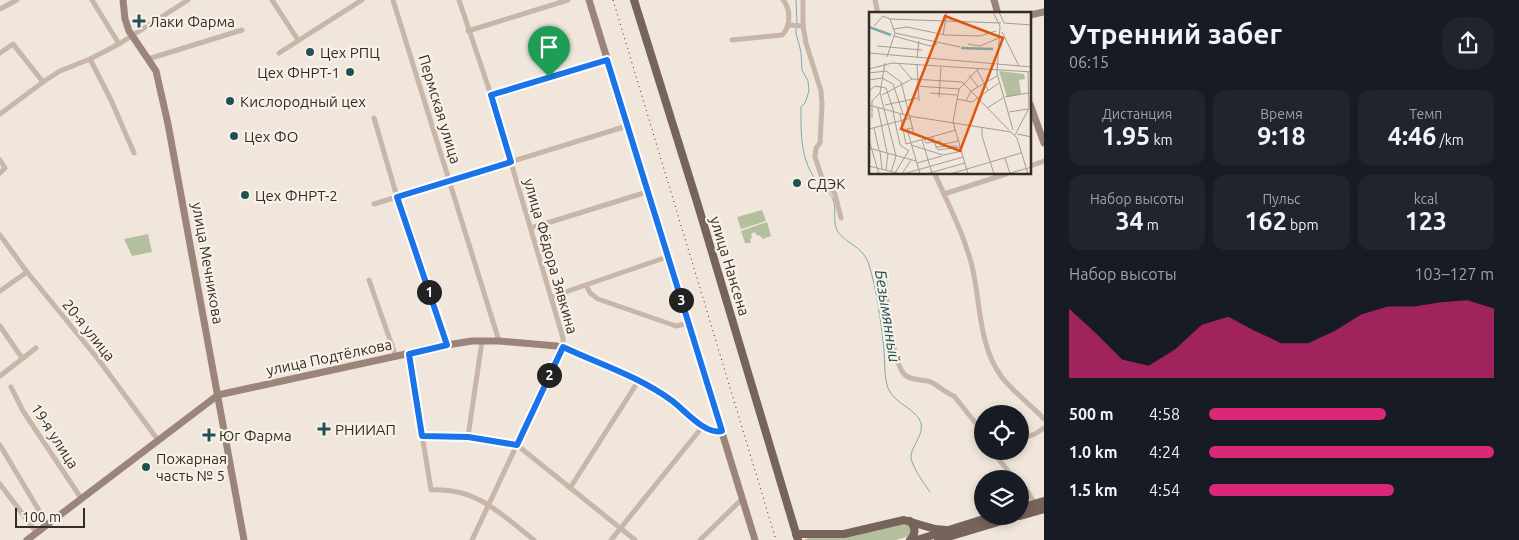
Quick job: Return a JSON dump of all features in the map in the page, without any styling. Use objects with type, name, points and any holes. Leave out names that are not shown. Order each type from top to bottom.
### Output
[{"type":"main road","name":"улица Мечникова","points":[[123,0],[125,19],[131,36],[156,71],[168,124],[244,540]]},
{"type":"main road","points":[[589,0],[755,540]]},
{"type":"main road","name":"улица Нансена","points":[[634,0],[697,202],[797,537]]},
{"type":"main road","points":[[1032,110],[1044,143]]},
{"type":"main road","name":"улица Подтёлкова","points":[[218,395],[447,345],[499,341],[563,347],[639,380],[670,399],[703,426],[713,431],[722,431]]},
{"type":"main road","points":[[27,540],[218,395]]},
{"type":"main road","points":[[1029,506],[1044,501]]},
{"type":"main road","points":[[1029,513],[1044,509]]},
{"type":"main road","points":[[797,537],[844,534],[897,521],[910,521],[935,529],[946,536]]},
{"type":"main road","points":[[910,521],[914,528],[914,534],[910,540]]},
{"type":"main road","points":[[938,540],[974,524]]},
{"type":"main road","points":[[917,540],[946,536],[986,525]]},
{"type":"street","points":[[0,9],[17,0]]},
{"type":"street","points":[[92,0],[119,44]]},
{"type":"street","points":[[0,114],[60,71],[90,59],[119,44],[188,0]]},
{"type":"street","points":[[272,0],[298,40]]},
{"type":"street","points":[[279,53],[362,0]]},
{"type":"street","name":"Пермская улица","points":[[393,0],[499,341]]},
{"type":"street","name":"улица Фёдора Зявкина","points":[[459,0],[491,95],[552,296],[563,338],[563,347]]},
{"type":"street","points":[[468,31],[568,0]]},
{"type":"street","points":[[732,40],[782,35],[791,25],[784,0]]},
{"type":"street","points":[[803,0],[803,26],[806,43],[821,91],[822,104],[820,143],[816,148],[815,157],[822,178],[835,194],[841,218]]},
{"type":"street","points":[[791,25],[803,26]]},
{"type":"street","points":[[148,59],[242,30]]},
{"type":"street","points":[[0,53],[13,44],[43,82]]},
{"type":"street","points":[[90,59],[111,100],[134,153]]},
{"type":"street","points":[[491,95],[607,60]]},
{"type":"street","points":[[374,118],[397,197],[447,345]]},
{"type":"street","points":[[374,204],[627,126]]},
{"type":"street","points":[[0,160],[5,168],[0,172]]},
{"type":"street","points":[[1032,165],[1044,161]]},
{"type":"street","points":[[935,175],[966,248],[971,265],[979,316],[991,358],[1001,376],[1044,419]]},
{"type":"street","points":[[944,194],[1003,175]]},
{"type":"street","points":[[531,228],[647,192]]},
{"type":"street","name":"20-я улица","points":[[0,235],[27,272],[98,359],[158,440]]},
{"type":"street","points":[[552,296],[667,257]]},
{"type":"street","points":[[0,291],[27,272]]},
{"type":"street","points":[[884,274],[894,351],[904,374],[910,378],[930,382],[954,396],[974,421]]},
{"type":"street","points":[[369,280],[396,357]]},
{"type":"street","points":[[586,285],[590,293],[598,299],[676,326],[688,323]]},
{"type":"street","points":[[0,326],[22,358]]},
{"type":"street","points":[[468,437],[482,341]]},
{"type":"street","points":[[472,540],[563,347]]},
{"type":"street","points":[[0,376],[36,348]]},
{"type":"street","points":[[409,354],[431,490],[444,489],[459,492],[489,504],[534,540]]},
{"type":"street","points":[[570,488],[639,380]]},
{"type":"street","name":"19-я улица","points":[[11,388],[23,411],[81,498]]},
{"type":"street","points":[[611,540],[703,426]]},
{"type":"street","points":[[1029,436],[1044,428]]},
{"type":"street","points":[[422,436],[468,437],[517,445],[635,540]]},
{"type":"street","points":[[0,445],[46,524]]},
{"type":"street","points":[[999,460],[1008,470]]},
{"type":"street","points":[[0,484],[36,532]]},
{"type":"street","points":[[1029,494],[1035,504]]},
{"type":"street","points":[[700,540],[742,499]]},
{"type":"green space","points":[[762,210],[766,221],[741,229],[737,217]]},
{"type":"green space","points":[[767,222],[771,236],[763,239],[759,235],[757,236],[755,232],[751,234],[751,243],[745,243],[741,231]]},
{"type":"green space","points":[[148,234],[152,252],[132,256],[124,239]]},
{"type":"green space","points":[[903,523],[909,524],[912,531],[909,536],[896,540],[804,540],[812,537],[846,537]]},
{"type":"waterway","name":"Безымянный","points":[[796,0],[797,23]]},
{"type":"waterway","name":"Безымянный","points":[[796,27],[802,70],[808,81],[809,91],[805,103],[801,107],[804,155],[811,173],[833,199],[835,224],[838,232],[863,254],[869,265],[880,318],[888,388],[895,398],[919,418],[921,432],[912,452],[911,460],[930,492]]},
{"type":"railway","points":[[613,0],[776,540]]},
{"type":"place","name":"Лаки Фарма","points":[[139,21]]},
{"type":"place","name":"Цех РПЦ","points":[[310,52]]},
{"type":"place","name":"Цех ФНРТ-1","points":[[350,72]]},
{"type":"place","name":"Кислородный цех","points":[[230,101]]},
{"type":"place","name":"Цех ФО","points":[[234,136]]},
{"type":"place","name":"СДЭК","points":[[797,183]]},
{"type":"place","name":"Цех ФНРТ-2","points":[[245,195]]},
{"type":"place","name":"РНИИАП","points":[[324,429]]},
{"type":"place","name":"Юг Фарма","points":[[209,435]]},
{"type":"place","name":"Пожарная часть № 5","points":[[146,467]]},
{"type":"route","points":[[607,60],[722,431],[713,431],[703,426],[670,399],[639,380],[563,347],[517,445],[468,437],[422,436],[409,354],[447,345],[397,197],[511,162],[491,95],[549,77],[607,60]]}]
